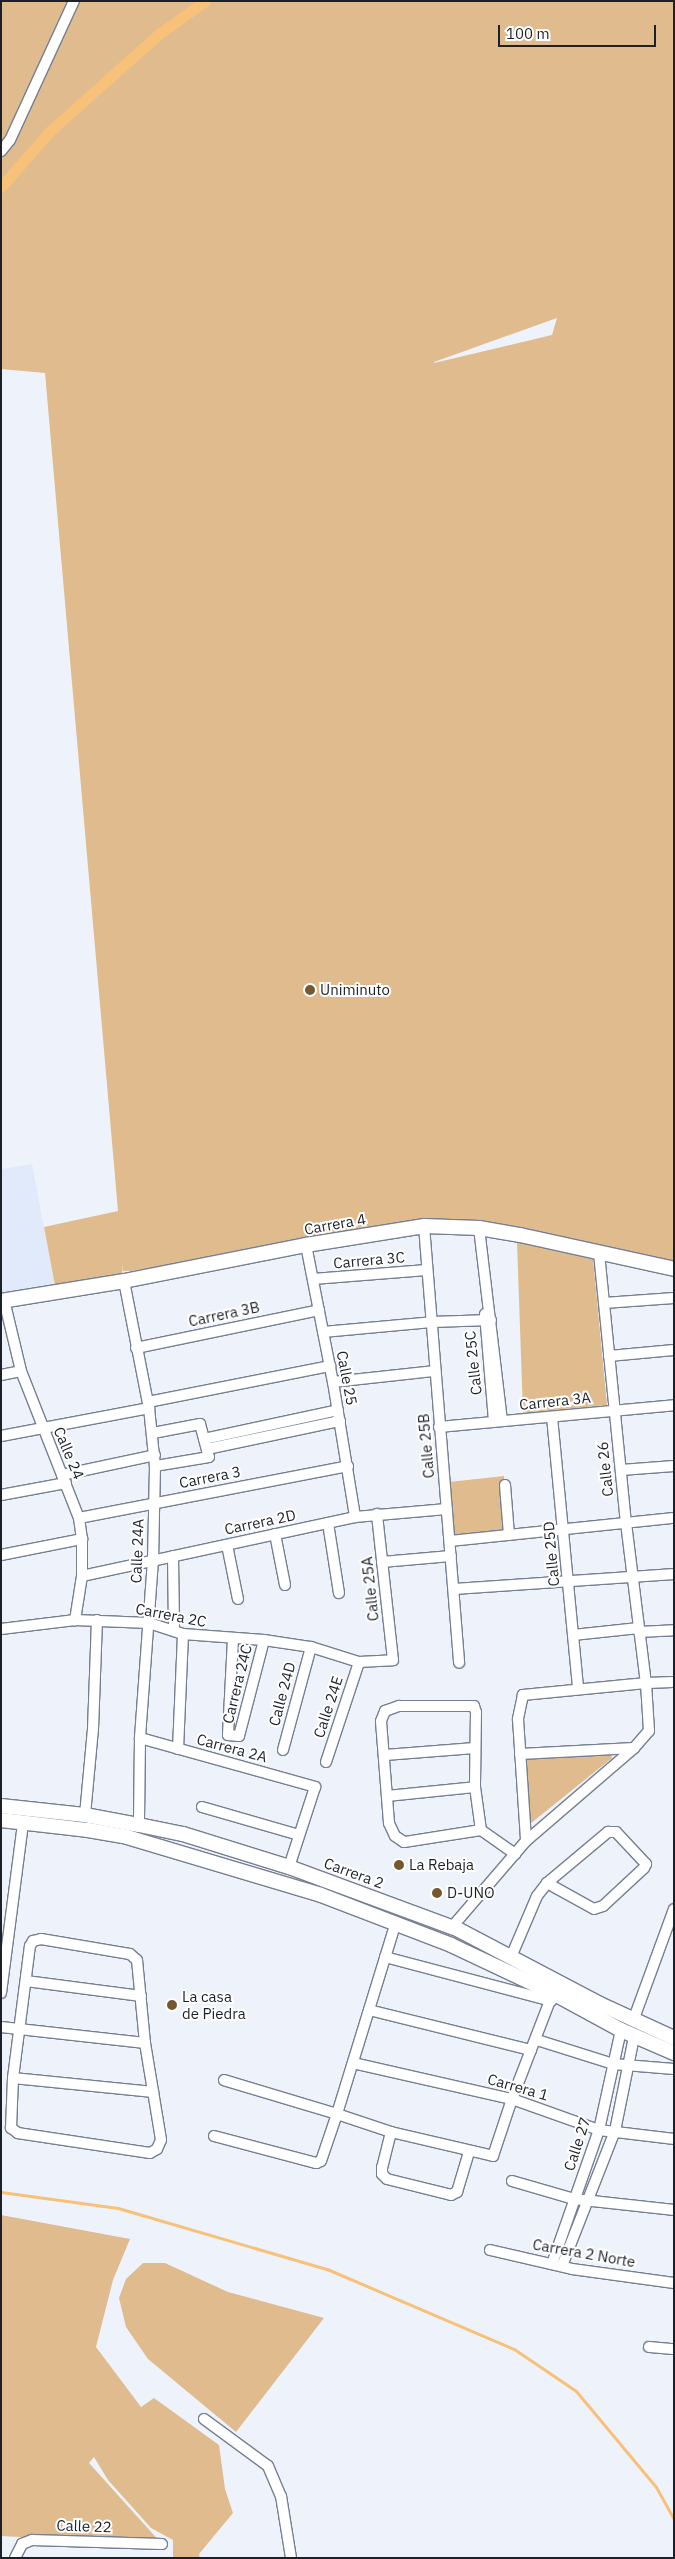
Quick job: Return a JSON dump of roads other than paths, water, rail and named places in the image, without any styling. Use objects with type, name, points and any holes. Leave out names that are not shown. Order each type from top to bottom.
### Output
[{"type":"main road","name":"Carrera 4","points":[[3,1300],[124,1281],[306,1245],[424,1226],[479,1228],[674,1269]]},
{"type":"main road","name":"Carrera 2","points":[[1,1806],[85,1815],[183,1834],[289,1867],[455,1928],[633,2021],[674,2038]]},
{"type":"main road","name":"Carrera 2","points":[[1,1820],[88,1830],[149,1843],[321,1895],[396,1922],[465,1951],[552,1997],[634,2037],[674,2053]]},
{"type":"main road","points":[[451,1945],[457,1939],[455,1928]]},
{"type":"main road","points":[[465,1951],[467,1943],[474,1938]]},
{"type":"street","points":[[1,151],[10,140],[74,1]]},
{"type":"street","name":"Calle 25B","points":[[424,1226],[459,1663]]},
{"type":"street","name":"Calle 25C","points":[[479,1228],[498,1421]]},
{"type":"street","name":"Calle 25","points":[[306,1245],[333,1382],[355,1517]]},
{"type":"street","name":"Calle 26","points":[[455,1928],[526,1841],[634,1748],[650,1731],[646,1683],[626,1523],[599,1253]]},
{"type":"street","name":"Carrera 3C","points":[[313,1279],[428,1270]]},
{"type":"street","name":"Calle 24A","points":[[124,1281],[153,1433],[155,1455],[153,1560],[140,1738],[139,1825]]},
{"type":"street","points":[[604,1303],[674,1298]]},
{"type":"street","name":"Calle 24","points":[[3,1300],[21,1371],[79,1518],[82,1540],[82,1576],[76,1620]]},
{"type":"street","name":"Carrera 3B","points":[[136,1348],[319,1310]]},
{"type":"street","points":[[323,1332],[432,1322],[488,1320]]},
{"type":"street","points":[[609,1356],[674,1350]]},
{"type":"street","points":[[1,1436],[330,1366]]},
{"type":"street","points":[[1,1375],[21,1371]]},
{"type":"street","points":[[333,1382],[435,1371]]},
{"type":"street","name":"Carrera 3A","points":[[439,1427],[674,1405]]},
{"type":"street","points":[[204,1439],[338,1410]]},
{"type":"street","name":"Calle 25D","points":[[552,1417],[578,1688]]},
{"type":"street","points":[[207,1450],[340,1421]]},
{"type":"street","points":[[153,1433],[200,1424],[209,1457],[155,1466]]},
{"type":"street","points":[[1,1495],[155,1455]]},
{"type":"street","name":"Carrera 3","points":[[79,1518],[348,1466]]},
{"type":"street","points":[[621,1470],[674,1466]]},
{"type":"street","points":[[505,1485],[509,1536]]},
{"type":"street","name":"Carrera 2D","points":[[82,1576],[355,1517],[447,1510]]},
{"type":"street","name":"Calle 25A","points":[[377,1514],[393,1660]]},
{"type":"street","points":[[450,1542],[674,1518]]},
{"type":"street","points":[[328,1523],[339,1593]]},
{"type":"street","points":[[275,1534],[285,1585]]},
{"type":"street","points":[[1,1555],[82,1540]]},
{"type":"street","points":[[227,1545],[238,1599]]},
{"type":"street","points":[[173,1556],[179,1632],[178,1749]]},
{"type":"street","points":[[382,1562],[451,1556]]},
{"type":"street","points":[[454,1589],[674,1574]]},
{"type":"street","name":"Carrera 2C","points":[[1,1629],[76,1620],[149,1623],[179,1632],[233,1640],[264,1640],[311,1646],[359,1662],[393,1660]]},
{"type":"street","points":[[85,1815],[94,1720],[97,1620]]},
{"type":"street","points":[[573,1635],[639,1630],[674,1630]]},
{"type":"street","name":"Carrera 24C","points":[[233,1640],[228,1735],[239,1736],[264,1640]]},
{"type":"street","name":"Calle 24D","points":[[283,1750],[311,1646]]},
{"type":"street","name":"Calle 24E","points":[[326,1762],[359,1662]]},
{"type":"street","points":[[526,1841],[518,1719],[519,1704],[523,1694],[578,1688],[674,1682]]},
{"type":"street","points":[[482,1830],[404,1842],[394,1836],[389,1822],[381,1721],[385,1710],[399,1706],[474,1706],[476,1712],[475,1787],[482,1830],[515,1854]]},
{"type":"street","name":"Carrera 2A","points":[[140,1738],[315,1787],[299,1835]]},
{"type":"street","points":[[384,1755],[476,1748]]},
{"type":"street","points":[[520,1754],[634,1748]]},
{"type":"street","points":[[387,1796],[475,1787]]},
{"type":"street","points":[[202,1808],[299,1835],[289,1867]]},
{"type":"street","points":[[1,1993],[23,1822]]},
{"type":"street","points":[[511,1957],[537,1896],[547,1883],[608,1832],[616,1832],[646,1864],[603,1906],[594,1909],[547,1883]]},
{"type":"street","points":[[633,2021],[674,1909]]},
{"type":"street","points":[[214,2136],[316,2163],[321,2161],[354,2063],[396,1922]]},
{"type":"street","points":[[41,1939],[134,1956],[137,1960],[141,1996],[145,2043],[161,2140],[157,2149],[150,2153],[18,2133],[11,2128],[13,2078],[30,1946],[33,1941],[41,1939]]},
{"type":"street","points":[[224,2080],[391,2132],[469,2152],[493,2156],[512,2099],[552,1997],[385,1957]]},
{"type":"street","points":[[26,1981],[141,1996]]},
{"type":"street","points":[[369,2010],[531,2050]]},
{"type":"street","points":[[1,2027],[145,2043]]},
{"type":"street","name":"Calle 27","points":[[557,2265],[574,2199],[599,2130],[621,2030]]},
{"type":"street","name":"Calle 27","points":[[557,2265],[588,2200],[615,2132],[634,2037]]},
{"type":"street","points":[[536,2040],[612,2064],[674,2069]]},
{"type":"street","name":"Carrera 1","points":[[354,2063],[512,2099],[599,2130],[674,2139]]},
{"type":"street","points":[[13,2078],[153,2092]]},
{"type":"street","points":[[391,2132],[382,2174],[387,2179],[451,2195],[457,2192],[469,2152]]},
{"type":"street","points":[[512,2181],[574,2199],[674,2210]]},
{"type":"street","name":"Carrera 2 Norte","points":[[490,2250],[557,2265],[674,2283]]},
{"type":"street","points":[[649,2347],[674,2349]]},
{"type":"street","points":[[204,2419],[268,2466],[281,2496],[291,2558]]},
{"type":"street","name":"Calle 22","points":[[14,2558],[22,2544],[32,2540],[162,2544]]},
{"type":"waterway","points":[[1,187],[50,131],[160,33],[205,1]]},
{"type":"waterway","points":[[1,2192],[118,2208],[327,2269],[514,2349],[576,2391],[656,2487],[674,2519]]},
{"type":"place","name":"Uniminuto","points":[[310,990]]},
{"type":"place","name":"La Rebaja","points":[[399,1865]]},
{"type":"place","name":"D-UNO","points":[[437,1893]]},
{"type":"place","name":"La casa de Piedra","points":[[172,2005]]}]
